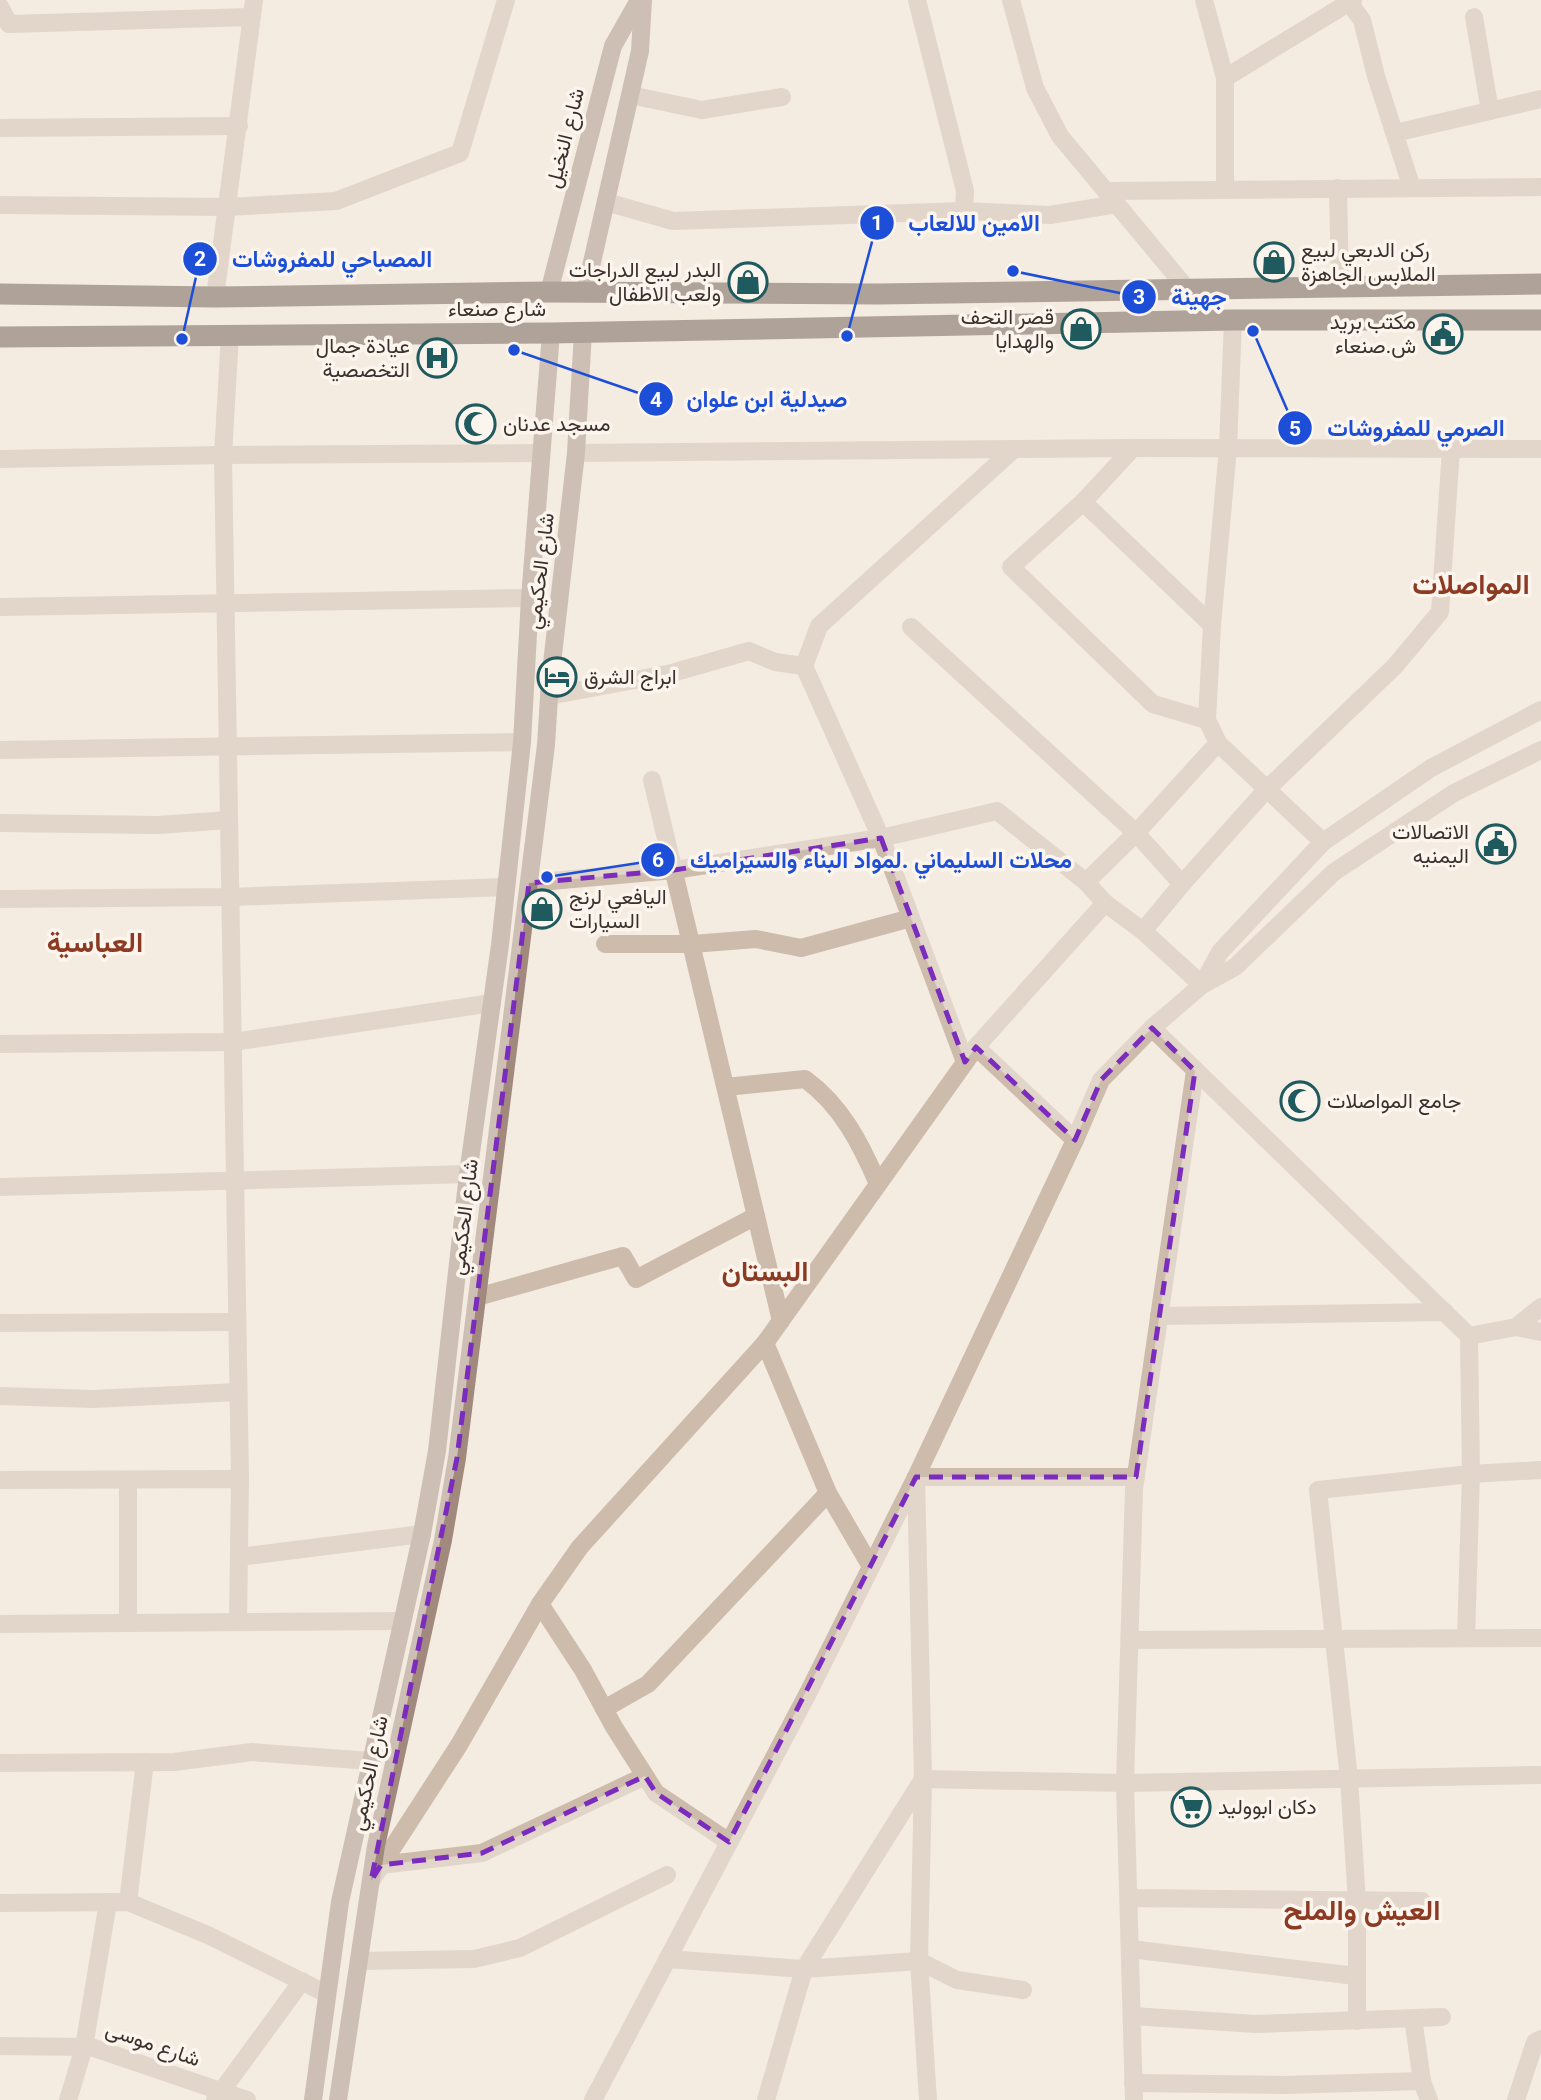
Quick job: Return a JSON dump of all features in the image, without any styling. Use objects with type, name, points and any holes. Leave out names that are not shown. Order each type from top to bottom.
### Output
[{"type":"highway","name":"شارع صنعاء","points":[[0,294],[879,294],[1541,284]]},
{"type":"highway","points":[[810,328],[823,319],[824,304],[813,293]]},
{"type":"highway","points":[[874,327],[867,319],[866,312],[870,301],[879,294]]},
{"type":"highway","name":"شارع صنعاء","points":[[0,337],[551,333],[1233,320],[1541,320]]},
{"type":"street","points":[[0,205],[227,208],[336,201],[460,153],[506,0]]},
{"type":"street","name":"شارع النخيل","points":[[585,293],[640,51],[641,0]]},
{"type":"street","name":"شارع النخيل","points":[[549,292],[612,46],[641,0]]},
{"type":"street","points":[[918,0],[965,191],[964,211]]},
{"type":"street","points":[[1011,0],[1035,88],[1060,136],[1188,290]]},
{"type":"street","points":[[1204,0],[1225,78],[1225,190]]},
{"type":"street","points":[[1225,78],[1351,2],[1362,20],[1412,188]]},
{"type":"street","points":[[0,7],[4,24],[252,8],[239,126],[215,296]]},
{"type":"street","points":[[1474,17],[1490,111]]},
{"type":"street","points":[[630,95],[702,110],[782,97]]},
{"type":"street","points":[[1395,133],[1541,99]]},
{"type":"street","points":[[0,128],[239,126]]},
{"type":"street","points":[[606,202],[673,221],[964,211],[1050,215],[1112,197],[1225,190],[1541,187]]},
{"type":"street","points":[[1338,188],[1340,287]]},
{"type":"street","points":[[1233,320],[1228,448],[1212,625],[1207,720],[1218,743],[1322,842]]},
{"type":"street","name":"شارع الحكيمي","points":[[338,2100],[371,1881],[443,1539],[457,1458],[546,745],[576,453],[583,332]]},
{"type":"street","name":"شارع الحكيمي","points":[[313,2100],[340,1902],[422,1534],[437,1451],[468,1174],[492,1003],[522,742],[530,598],[551,333]]},
{"type":"street","points":[[230,334],[223,455],[240,1479],[238,1622]]},
{"type":"street","points":[[1133,448],[1083,502],[1011,567],[1153,705],[1207,720]]},
{"type":"street","points":[[576,453],[1133,448],[1541,449]]},
{"type":"street","points":[[965,1062],[881,838],[804,666],[819,625],[1014,449]]},
{"type":"street","points":[[1143,930],[1266,790],[1395,667],[1440,612],[1451,449]]},
{"type":"street","points":[[0,459],[541,453]]},
{"type":"street","points":[[1083,502],[1212,625]]},
{"type":"street","points":[[0,607],[530,598]]},
{"type":"street","points":[[911,627],[1136,833],[1182,884]]},
{"type":"street","points":[[549,696],[672,673],[749,651],[775,662],[804,666]]},
{"type":"street","points":[[1202,985],[1220,952],[1322,842],[1431,768],[1541,710]]},
{"type":"street","points":[[0,750],[522,742]]},
{"type":"street","points":[[1086,881],[1136,833],[1218,743]]},
{"type":"street","points":[[593,2100],[807,1695],[916,1476],[1101,1080],[1152,1028],[1202,985],[1235,967],[1334,872],[1454,793],[1541,750]]},
{"type":"street","points":[[652,780],[781,1321]]},
{"type":"street","points":[[529,883],[674,870],[881,838],[997,811],[1086,881],[1105,903],[1143,930],[1202,985]]},
{"type":"street","points":[[0,823],[158,825],[229,820]]},
{"type":"street","points":[[0,899],[230,897],[506,887]]},
{"type":"street","points":[[371,1881],[459,1745],[540,1604],[580,1547],[765,1343],[976,1047],[1105,903]]},
{"type":"street","points":[[605,944],[692,944],[756,939],[801,948],[911,918]]},
{"type":"street","points":[[0,1044],[233,1042],[492,1003]]},
{"type":"street","points":[[1152,1028],[1469,1336],[1471,1474],[1466,1638]]},
{"type":"street","points":[[976,1047],[1075,1140]]},
{"type":"street","points":[[1195,1071],[1136,1478],[1125,1783],[1133,2092],[1422,2081]]},
{"type":"street","points":[[726,1087],[806,1079],[822,1091],[858,1138],[878,1184]]},
{"type":"street","points":[[0,1187],[468,1174]]},
{"type":"street","points":[[477,1297],[623,1256],[636,1279],[757,1216]]},
{"type":"street","points":[[1516,1327],[1541,1307]]},
{"type":"street","points":[[1159,1316],[1445,1312]]},
{"type":"street","points":[[0,1323],[237,1322]]},
{"type":"street","points":[[1469,1336],[1516,1327],[1541,1332]]},
{"type":"street","points":[[765,1343],[828,1493],[870,1565]]},
{"type":"street","points":[[0,1396],[93,1399],[238,1392]]},
{"type":"street","points":[[1357,2021],[1357,1902],[1349,1779],[1318,1490],[1471,1474],[1541,1470]]},
{"type":"street","points":[[916,1476],[1136,1478]]},
{"type":"street","points":[[916,1476],[923,1779],[919,1961],[928,2100]]},
{"type":"street","points":[[0,1480],[240,1479]]},
{"type":"street","points":[[128,1480],[128,1623]]},
{"type":"street","points":[[604,1709],[648,1684],[828,1493]]},
{"type":"street","points":[[239,1557],[422,1534]]},
{"type":"street","points":[[540,1604],[583,1670],[656,1793],[729,1842]]},
{"type":"street","points":[[0,1624],[402,1621]]},
{"type":"street","points":[[1130,1640],[1541,1637]]},
{"type":"street","points":[[0,1763],[174,1762],[252,1752],[370,1761]]},
{"type":"street","points":[[128,1902],[145,1762]]},
{"type":"street","points":[[923,1779],[1125,1783],[1541,1774]]},
{"type":"street","points":[[381,1865],[482,1853],[645,1776]]},
{"type":"street","points":[[766,2100],[804,1969],[923,1779]]},
{"type":"street","points":[[359,1961],[474,1959],[520,1948],[667,1875]]},
{"type":"street","points":[[1129,1898],[1422,1901]]},
{"type":"street","points":[[0,1902],[128,1902],[210,1936],[327,1994]]},
{"type":"street","points":[[68,2100],[84,2047],[108,1902]]},
{"type":"street","points":[[1130,1949],[1356,1976]]},
{"type":"street","points":[[667,1959],[804,1969],[919,1961],[957,1980],[1023,1990]]},
{"type":"street","points":[[217,2095],[302,1981]]},
{"type":"street","points":[[1132,2017],[1256,2024],[1442,2017]]},
{"type":"street","points":[[1413,2018],[1422,2081],[1429,2100]]},
{"type":"street","points":[[1516,2100],[1535,2042],[1541,2039]]},
{"type":"street","name":"شارع موسى","points":[[0,2046],[91,2047],[217,2095],[247,2100]]},
{"type":"highlighted area","points":[[881,838],[965,1062],[976,1047],[1075,1140],[1101,1080],[1152,1028],[1195,1071],[1136,1477],[916,1477],[729,1842],[656,1793],[645,1776],[482,1853],[381,1865],[371,1881],[457,1458],[529,883],[674,870]]},
{"type":"place","name":"ركن الدبعي لبيع الملابس الجاهزة","points":[[1274,262]]},
{"type":"place","name":"جهينة","points":[[1013,271]]},
{"type":"place","name":"البدر لبيع الدراجات ولعب الاطفال","points":[[748,282]]},
{"type":"place","name":"قصر التحف والهدايا","points":[[1081,329]]},
{"type":"place","name":"الصرمي للمفروشات","points":[[1253,331]]},
{"type":"place","name":"مكتب بريد ش.صنعاء","points":[[1443,334]]},
{"type":"place","name":"الامين للالعاب","points":[[847,336]]},
{"type":"place","name":"المصباحي للمفروشات","points":[[182,339]]},
{"type":"place","name":"صيدلية ابن علوان","points":[[514,350]]},
{"type":"place","name":"عيادة جمال التخصصية","points":[[437,358]]},
{"type":"place","name":"مسجد عدنان","points":[[476,424]]},
{"type":"place","name":"ابراج الشرق","points":[[557,677]]},
{"type":"place","name":"الاتصالات اليمنيه","points":[[1496,844]]},
{"type":"place","name":"محلات السليماني .لمواد البناء والسيراميك","points":[[547,877]]},
{"type":"place","name":"اليافعي لرنج السيارات","points":[[542,909]]},
{"type":"place","name":"جامع المواصلات","points":[[1300,1101]]},
{"type":"place","name":"دكان ابووليد","points":[[1191,1807]]},
{"type":"district","name":"المواصلات","points":[[1471,584]]},
{"type":"district","name":"العباسية","points":[[95,942]]},
{"type":"district","name":"البستان","points":[[765,1271]]},
{"type":"district","name":"العيش والملح","points":[[1362,1910]]}]
